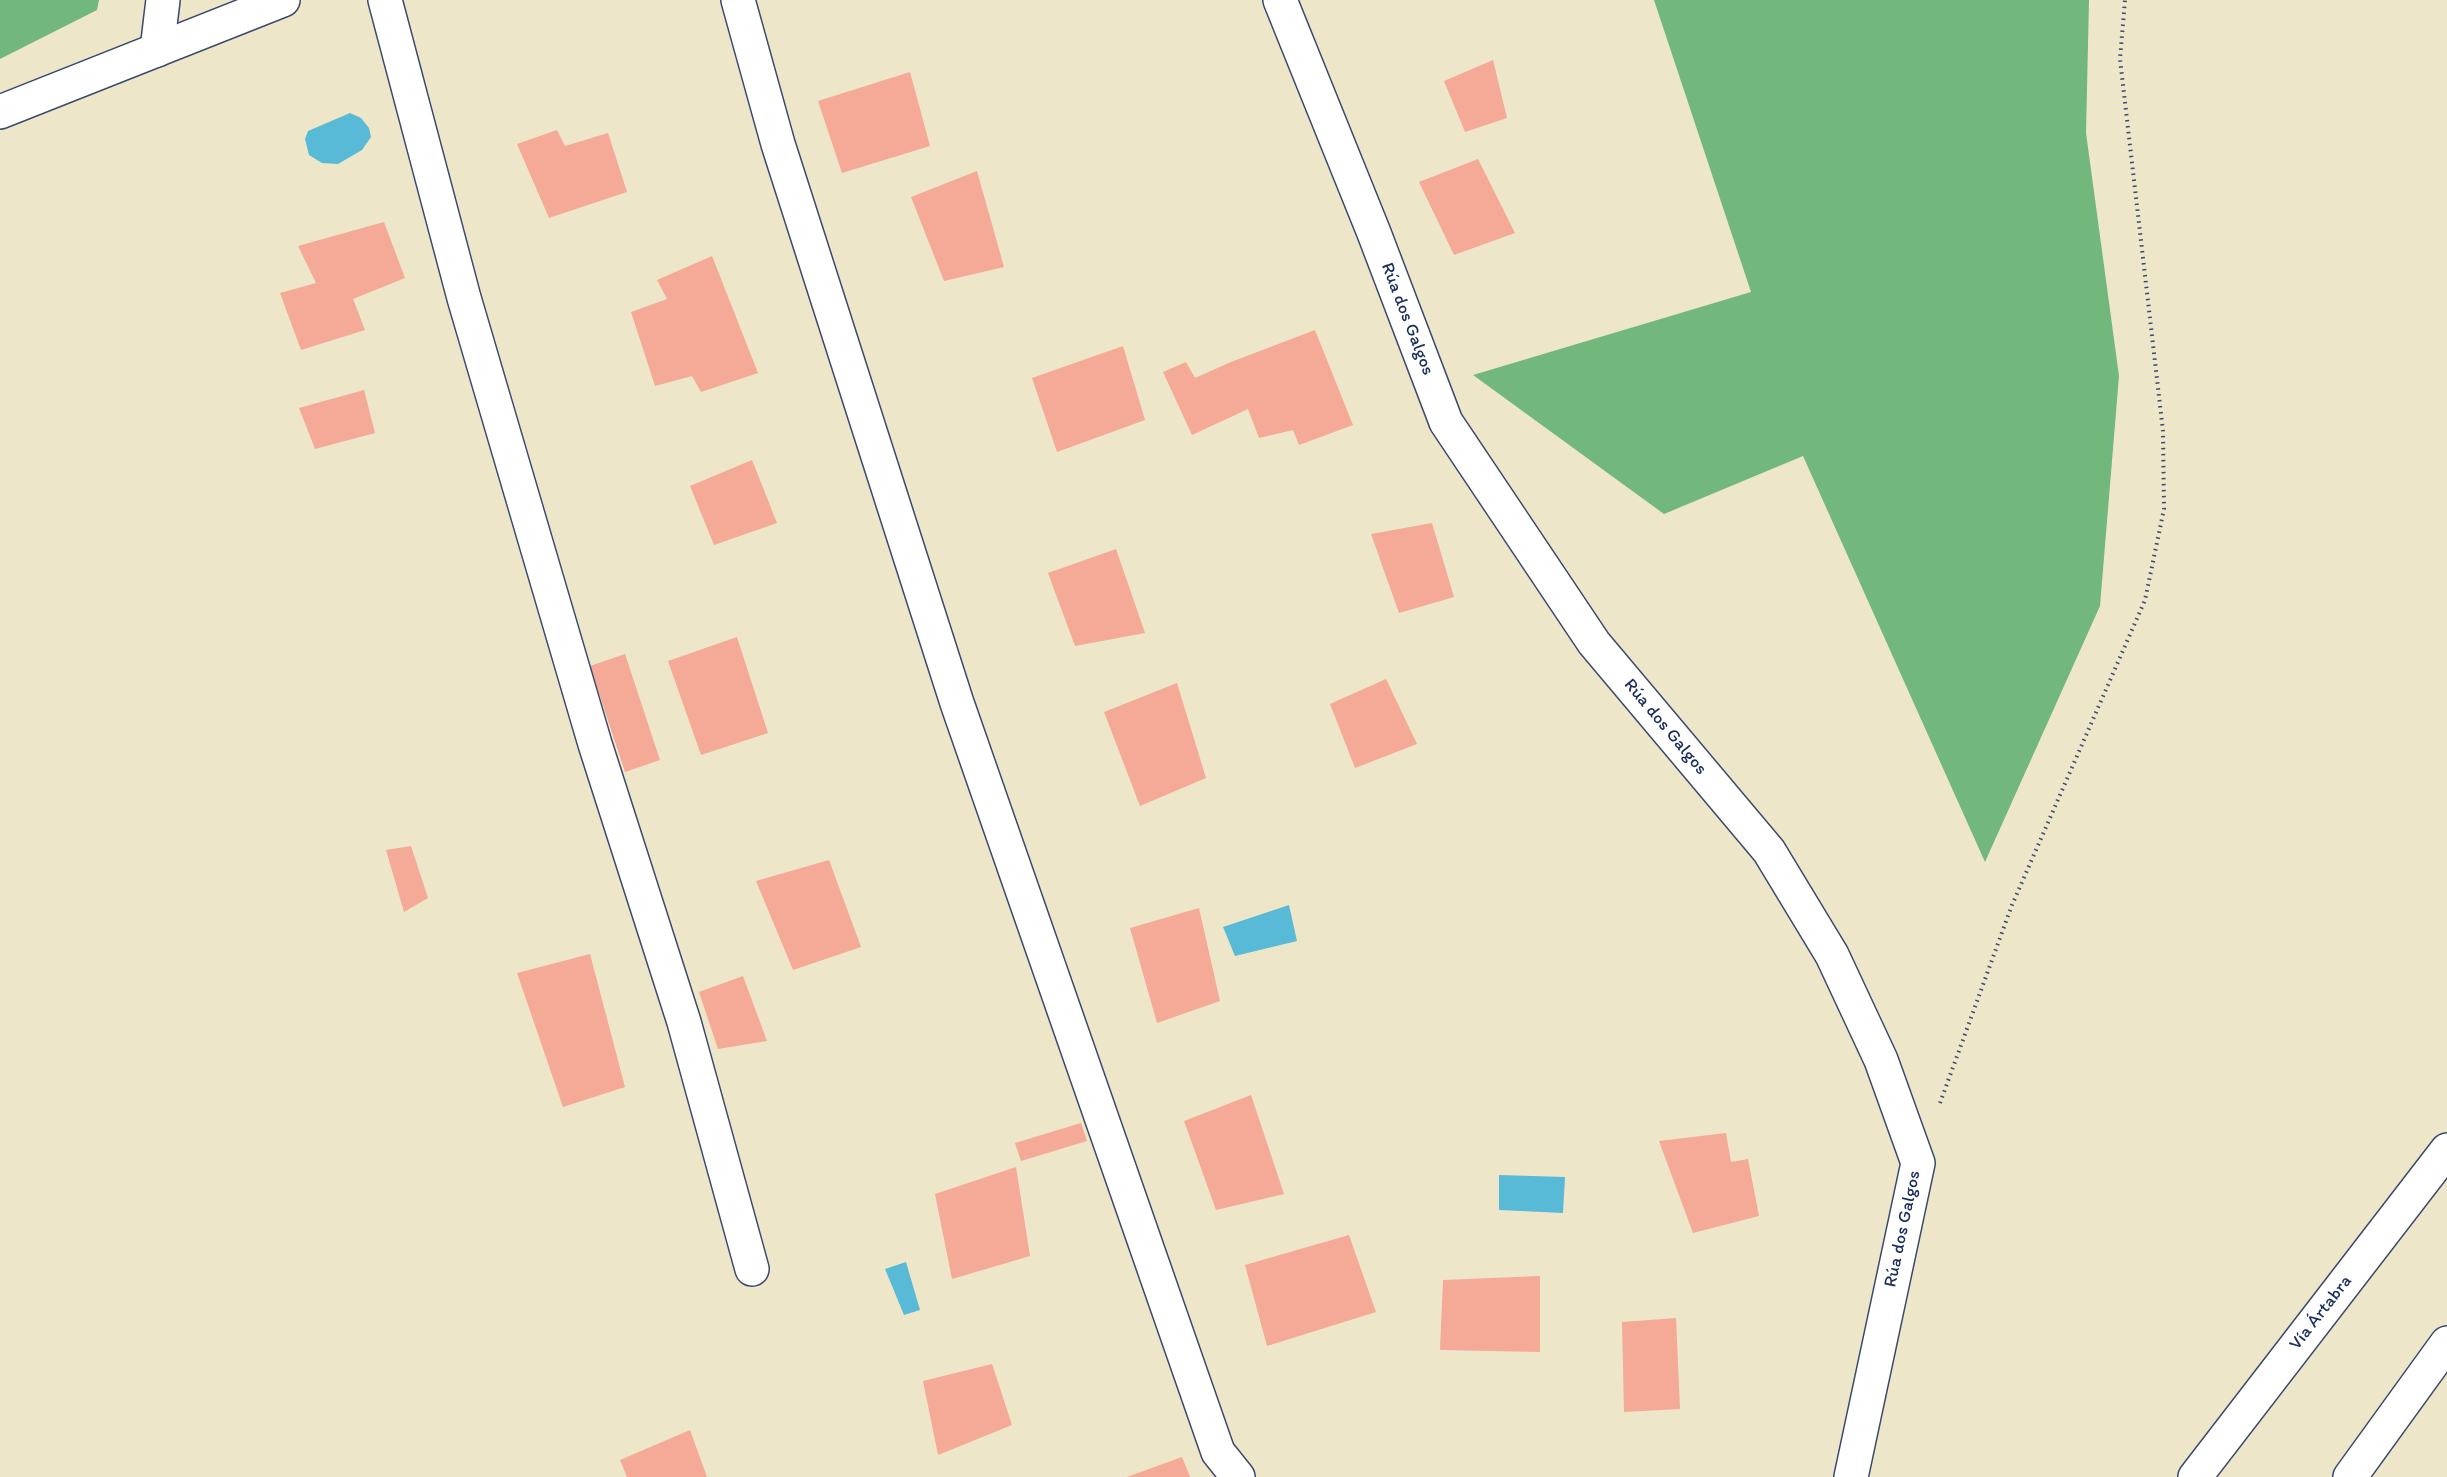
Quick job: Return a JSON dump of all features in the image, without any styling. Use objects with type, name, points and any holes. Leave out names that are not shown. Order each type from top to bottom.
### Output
[{"type":"main road","points":[[157,50],[163,0]]},
{"type":"main road","points":[[0,112],[283,0]]},
{"type":"main road","points":[[385,0],[467,309],[595,744],[684,1022],[752,1269]]},
{"type":"main road","points":[[738,0],[778,144],[957,703],[1218,1452],[1238,1477]]},
{"type":"main road","name":"Rúa dos Galgos","points":[[1280,0],[1374,233],[1446,422],[1594,643],[1769,851],[1832,956],[1881,1060],[1918,1163],[1851,1477]]},
{"type":"main road","name":"Vía Ártabra","points":[[2195,1477],[2447,1150]]},
{"type":"main road","points":[[2350,1477],[2447,1343]]},
{"type":"path","points":[[1938,1107],[2012,905],[2145,600],[2164,509],[2163,431],[2120,60],[2125,0]]},
{"type":"green space","points":[[0,0],[99,0],[97,10],[0,59]]},
{"type":"green space","points":[[1654,0],[2089,0],[2086,133],[2119,376],[2100,606],[1985,862],[1803,456],[1664,514],[1473,375],[1751,292]]},
{"type":"water","points":[[350,113],[361,118],[369,128],[371,137],[362,150],[338,164],[322,163],[309,155],[305,139],[308,131]]},
{"type":"water","points":[[1289,905],[1297,941],[1235,956],[1223,927]]},
{"type":"water","points":[[1499,1175],[1565,1177],[1563,1213],[1499,1210]]},
{"type":"water","points":[[906,1262],[920,1310],[904,1315],[885,1269]]},
{"type":"building","points":[[1493,60],[1507,118],[1465,132],[1444,81]]},
{"type":"building","points":[[910,72],[930,146],[842,173],[818,101]]},
{"type":"building","points":[[557,130],[565,146],[608,133],[627,192],[549,218],[517,144]]},
{"type":"building","points":[[1478,159],[1515,233],[1454,255],[1419,182]]},
{"type":"building","points":[[977,171],[1004,267],[944,281],[911,197]]},
{"type":"building","points":[[384,222],[405,278],[353,299],[365,330],[301,350],[280,293],[316,283],[298,246]]},
{"type":"building","points":[[712,256],[758,373],[701,392],[692,376],[655,386],[631,312],[667,299],[657,280]]},
{"type":"building","points":[[1315,330],[1353,425],[1299,445],[1293,430],[1259,438],[1248,409],[1192,435],[1163,372],[1186,362],[1195,378]]},
{"type":"building","points":[[1123,346],[1145,420],[1057,452],[1032,378]]},
{"type":"building","points":[[364,390],[375,433],[315,449],[299,408]]},
{"type":"building","points":[[752,460],[777,523],[714,545],[690,486]]},
{"type":"building","points":[[1432,523],[1454,597],[1399,613],[1371,534]]},
{"type":"building","points":[[1116,549],[1145,633],[1075,646],[1048,573]]},
{"type":"building","points":[[737,637],[768,733],[701,755],[668,661]]},
{"type":"building","points":[[625,654],[660,760],[625,772],[590,666]]},
{"type":"building","points":[[1386,679],[1417,744],[1355,768],[1330,704]]},
{"type":"building","points":[[1177,683],[1206,778],[1140,806],[1104,712]]},
{"type":"building","points":[[411,846],[428,898],[404,912],[386,850]]},
{"type":"building","points":[[829,860],[861,947],[793,970],[756,881]]},
{"type":"building","points":[[1199,908],[1220,1001],[1157,1023],[1130,928]]},
{"type":"building","points":[[590,954],[625,1087],[563,1107],[517,973]]},
{"type":"building","points":[[743,976],[767,1041],[718,1049],[699,992]]},
{"type":"building","points":[[1251,1095],[1284,1194],[1216,1210],[1184,1121]]},
{"type":"building","points":[[1081,1123],[1087,1141],[1021,1161],[1015,1143]]},
{"type":"building","points":[[1726,1133],[1731,1162],[1748,1159],[1759,1216],[1693,1233],[1659,1141]]},
{"type":"building","points":[[1016,1167],[1030,1256],[952,1279],[935,1194]]},
{"type":"building","points":[[1349,1235],[1376,1312],[1267,1346],[1245,1265]]},
{"type":"building","points":[[1540,1276],[1540,1352],[1440,1350],[1443,1280]]},
{"type":"building","points":[[1676,1318],[1680,1409],[1624,1412],[1622,1322]]},
{"type":"building","points":[[992,1364],[1012,1425],[938,1455],[923,1381]]},
{"type":"building","points":[[690,1430],[707,1477],[627,1477],[620,1460]]},
{"type":"building","points":[[1182,1457],[1190,1477],[1127,1477]]}]
